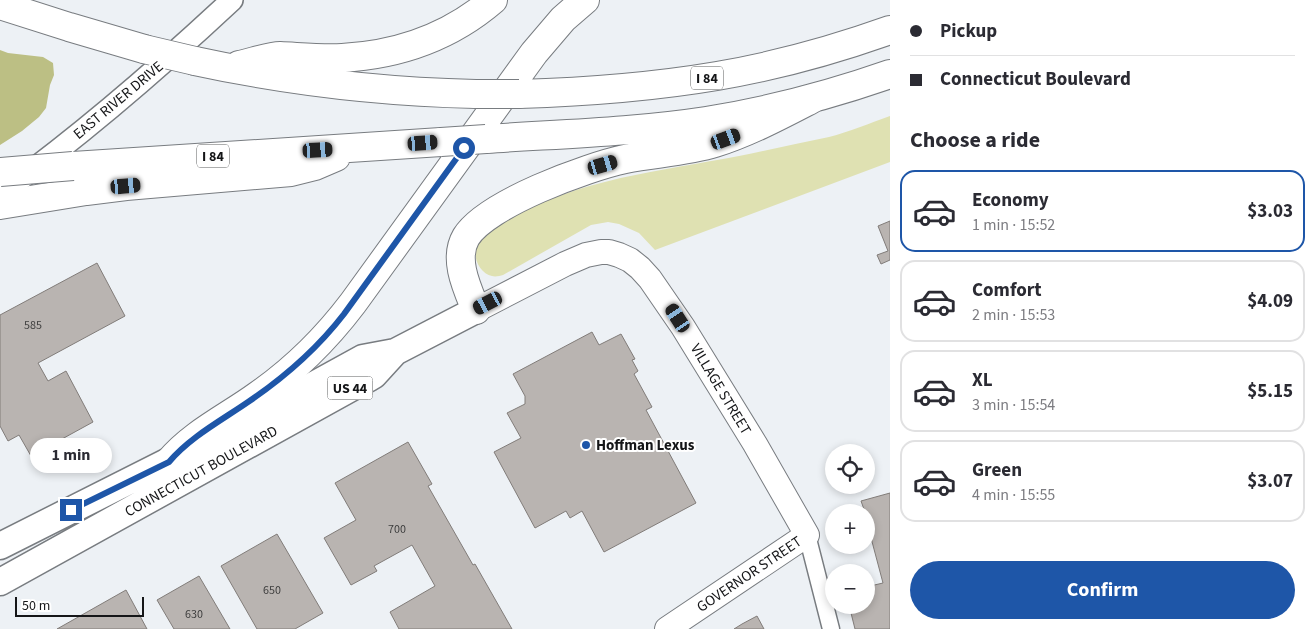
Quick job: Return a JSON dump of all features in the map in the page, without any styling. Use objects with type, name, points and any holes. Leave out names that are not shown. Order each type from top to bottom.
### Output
[{"type":"highway","points":[[227,68],[279,56],[342,58],[392,51],[420,43],[451,29],[474,15],[493,0]]},
{"type":"highway","points":[[169,462],[194,439],[284,376],[329,333],[353,303],[534,53],[563,19],[585,0]]},
{"type":"highway","name":"I 84","points":[[0,4],[97,36],[227,68],[306,81],[360,87],[476,94],[519,94],[619,88],[719,76],[798,58],[890,30]]},
{"type":"highway","name":"I 84","points":[[0,172],[685,124],[748,114],[816,97],[890,74]]},
{"type":"highway","points":[[476,310],[464,278],[461,260],[462,249],[469,232],[499,209],[529,193],[603,165],[623,159],[699,147],[731,137],[816,97]]},
{"type":"highway","points":[[0,205],[126,186],[296,171],[315,166],[354,148]]},
{"type":"main road","name":"VILLAGE STREET","points":[[476,310],[586,255],[601,252],[612,253],[630,260],[650,279],[679,321],[750,436],[807,535]]},
{"type":"main road","name":"CONNECTICUT BOULEVARD","points":[[0,546],[256,417],[363,358],[395,352],[476,310]]},
{"type":"main road","name":"CONNECTICUT BOULEVARD","points":[[0,582],[369,378],[395,352]]},
{"type":"main road","name":"GOVERNOR STREET","points":[[667,629],[807,535]]},
{"type":"street","name":"EAST RIVER DRIVE","points":[[0,194],[103,114],[232,0]]},
{"type":"street","name":"VILLAGE STREET","points":[[807,535],[831,629]]},
{"type":"green space","points":[[0,50],[8,53],[43,57],[53,63],[54,75],[50,85],[46,108],[39,117],[22,131],[0,145]]},
{"type":"green space","points":[[890,116],[890,162],[655,250],[639,233],[619,224],[608,222],[591,225],[502,275],[488,275],[481,269],[477,261],[476,249],[488,232],[533,207],[561,195],[620,178],[829,137]]},
{"type":"building","points":[[890,221],[890,260],[881,264],[877,255],[888,251],[878,226]]},
{"type":"building","points":[[97,263],[125,316],[38,363],[48,381],[66,371],[93,422],[31,456],[19,435],[8,441],[0,426],[0,315]]},
{"type":"building","name":"Hoffman Lexus","points":[[592,332],[599,345],[621,334],[635,359],[632,360],[638,371],[634,374],[652,407],[646,410],[696,503],[604,552],[582,511],[570,518],[566,511],[535,528],[494,452],[521,438],[507,413],[525,404],[525,396],[513,374]]},
{"type":"building","points":[[408,442],[432,484],[428,486],[512,629],[399,629],[390,612],[435,586],[412,545],[374,566],[377,571],[351,585],[324,538],[356,520],[335,483]]},
{"type":"building","points":[[890,493],[890,629],[855,629],[851,614],[875,614],[875,585],[883,583],[875,553],[875,504],[862,504],[861,501]]},
{"type":"building","points":[[277,534],[323,613],[295,629],[257,629],[221,566]]},
{"type":"building","points":[[199,576],[230,629],[174,629],[157,600]]},
{"type":"building","points":[[126,590],[147,629],[57,629]]},
{"type":"building","points":[[757,616],[764,629],[734,629],[742,624]]},
{"type":"place","name":"Hoffman Lexus","points":[[586,445]]},
{"type":"route","points":[[71,510],[169,462],[194,439],[284,376],[313,351],[344,314],[464,148]]}]
